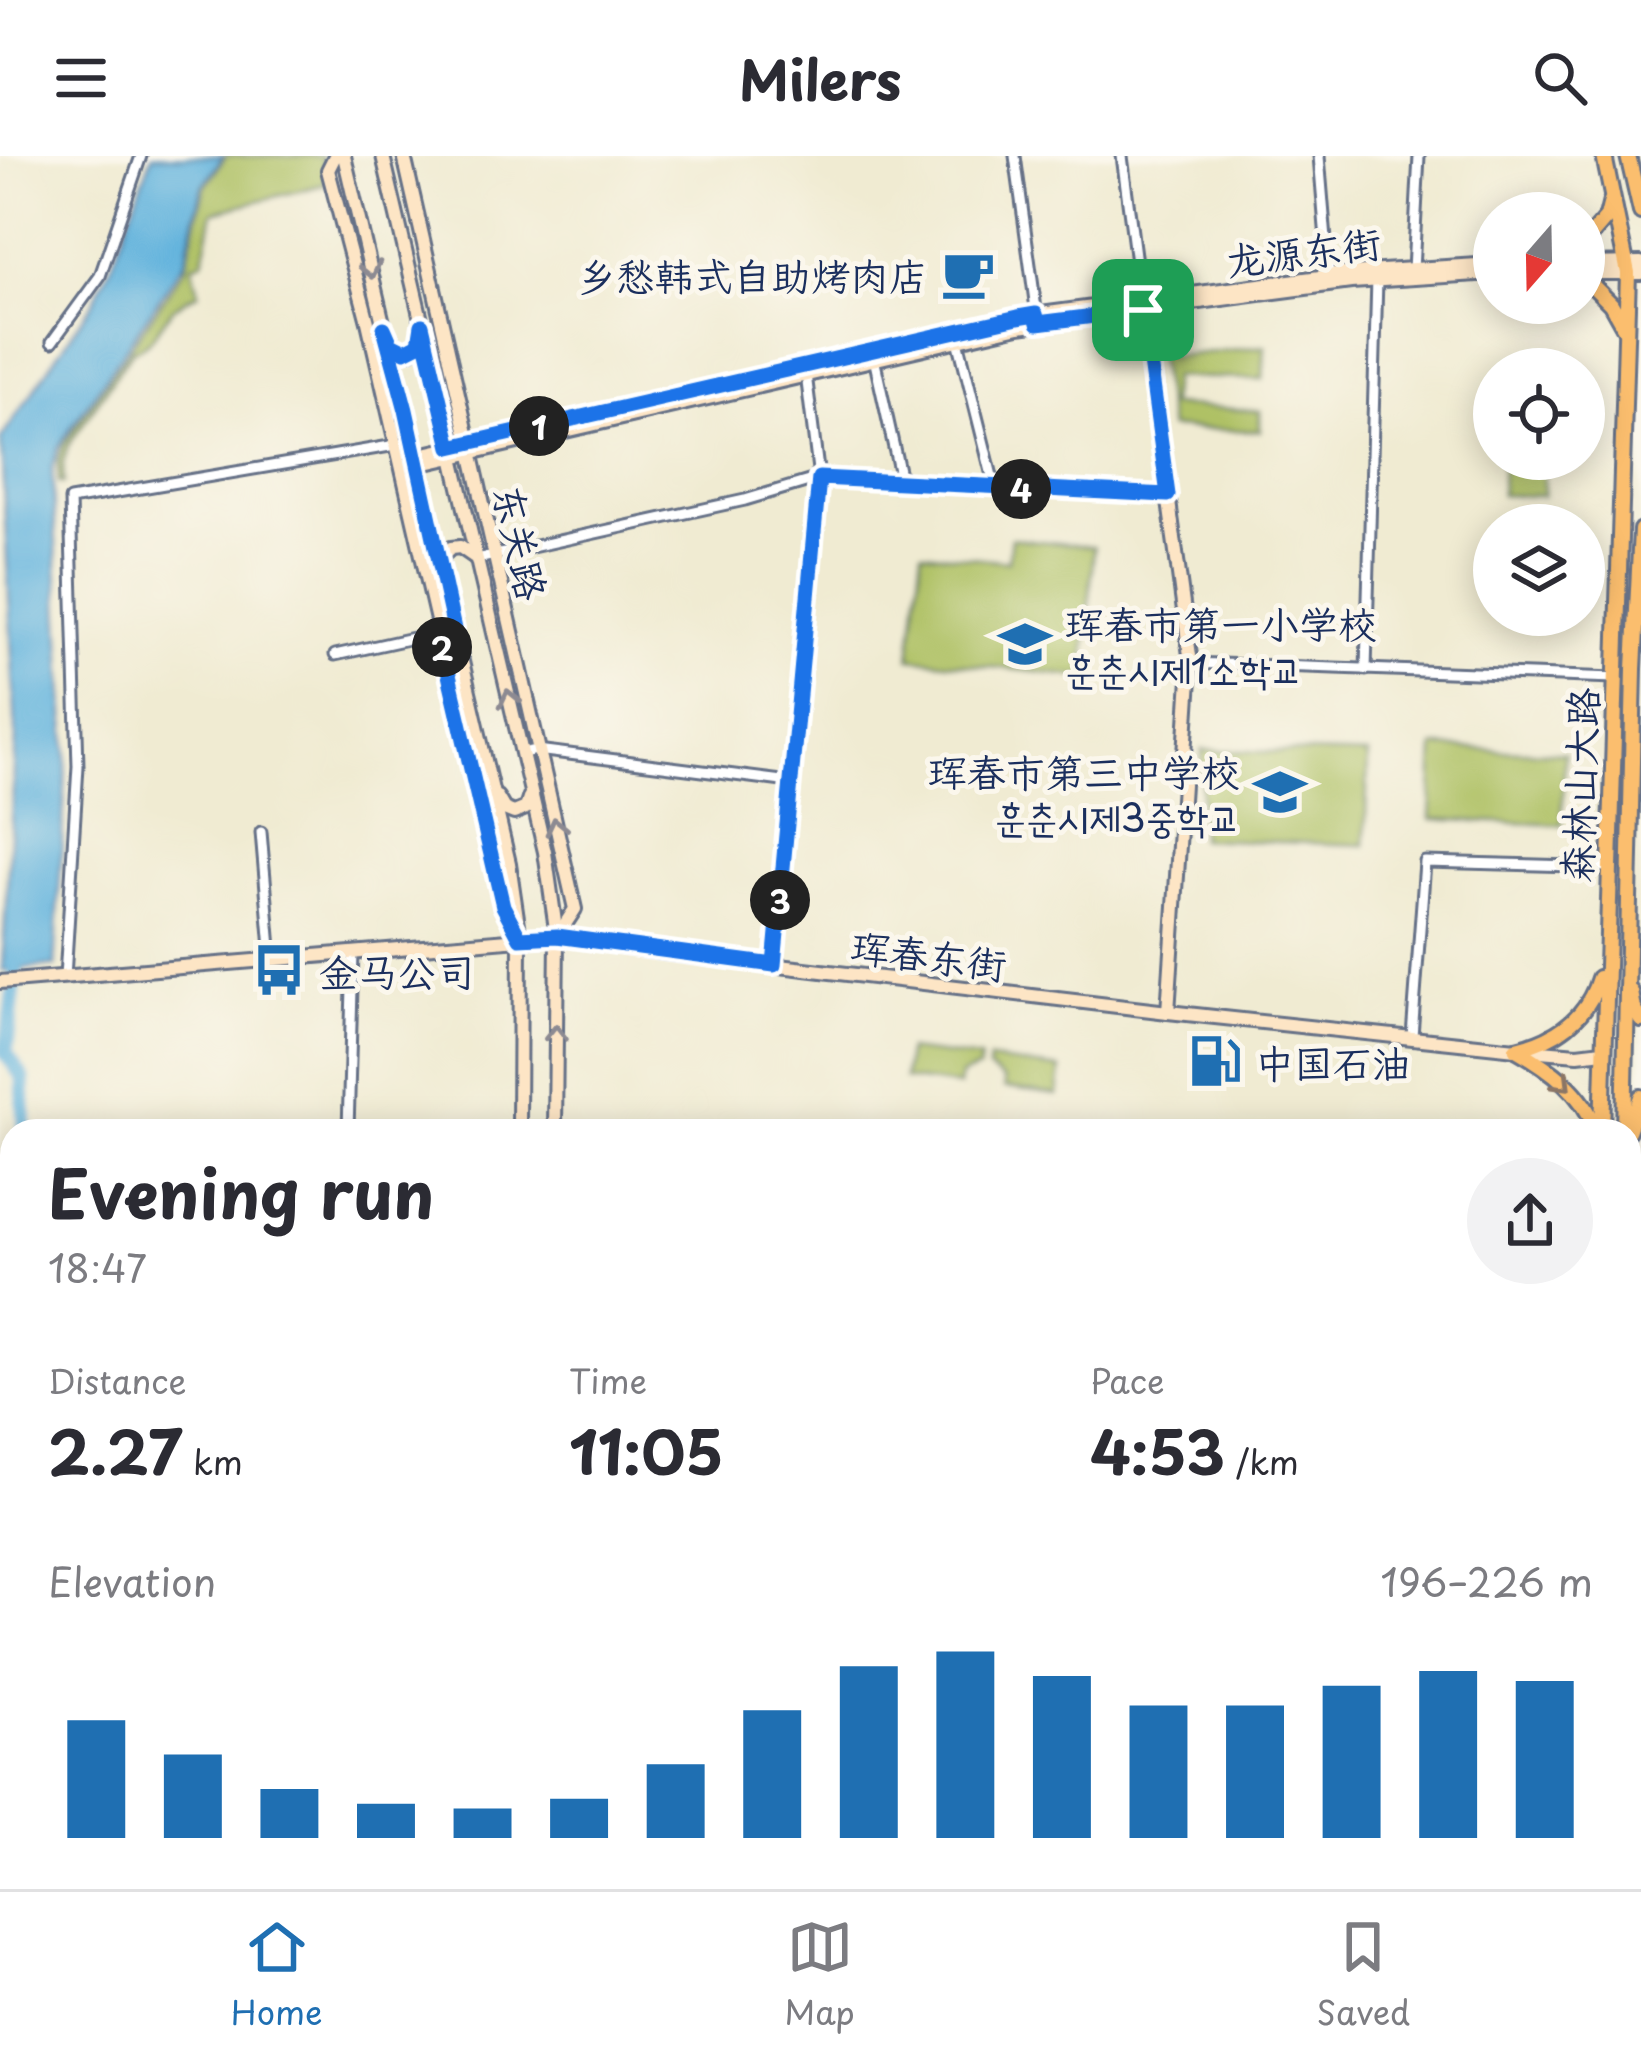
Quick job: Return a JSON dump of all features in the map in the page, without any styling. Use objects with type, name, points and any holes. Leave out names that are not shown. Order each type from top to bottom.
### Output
[{"type":"main road","points":[[335,156],[328,170],[503,906],[520,938]]},
{"type":"main road","points":[[344,156],[509,863],[520,938],[518,1119]]},
{"type":"main road","name":"东关路","points":[[383,156],[530,782],[557,936],[555,1119]]},
{"type":"main road","name":"东关路","points":[[404,156],[575,909],[557,936]]},
{"type":"main road","name":"森林山大路","points":[[1600,1119],[1615,677],[1633,357],[1626,332],[1634,268],[1604,156]]},
{"type":"main road","points":[[1628,156],[1641,212]]},
{"type":"main road","points":[[1605,219],[1612,196]]},
{"type":"main road","name":"龙源东街","points":[[416,454],[452,452],[805,368],[1037,319],[1329,276],[1473,269]]},
{"type":"main road","name":"龙源东街","points":[[1142,305],[1413,271]]},
{"type":"main road","points":[[1605,298],[1626,332]]},
{"type":"main road","points":[[1142,305],[1191,663],[1168,1012]]},
{"type":"main road","name":"龙源东街","points":[[805,368],[874,358],[1037,319]]},
{"type":"main road","points":[[384,328],[391,344],[405,351],[419,344],[422,325]]},
{"type":"main road","name":"森林山大路","points":[[1626,1119],[1625,959],[1636,812],[1641,530]]},
{"type":"main road","points":[[442,579],[442,556],[451,548],[464,549],[476,559]]},
{"type":"main road","points":[[491,785],[504,809],[519,813],[529,805],[530,782]]},
{"type":"main road","name":"珲春东街","points":[[0,982],[557,936],[1168,1012],[1603,1057]]},
{"type":"main road","points":[[1516,1049],[1542,1043],[1583,1011],[1594,995],[1606,956]]},
{"type":"main road","points":[[1625,959],[1634,1010],[1641,1020]]},
{"type":"main road","points":[[1516,1049],[1558,1076],[1592,1119]]},
{"type":"main road","points":[[1624,1058],[1641,1052]]},
{"type":"main road","points":[[1603,1057],[1641,1064]]},
{"type":"street","points":[[52,342],[100,276],[141,156]]},
{"type":"street","points":[[1016,156],[1037,319]]},
{"type":"street","points":[[1122,156],[1142,305]]},
{"type":"street","points":[[1319,156],[1329,276]]},
{"type":"street","points":[[1413,271],[1419,156]]},
{"type":"street","points":[[1366,670],[1377,279]]},
{"type":"street","points":[[958,340],[995,488]]},
{"type":"street","points":[[874,358],[902,484]]},
{"type":"street","points":[[774,965],[819,478],[805,368]]},
{"type":"street","points":[[61,977],[78,766],[70,500],[396,446],[416,454]]},
{"type":"street","points":[[476,559],[745,500],[819,478],[1168,495]]},
{"type":"street","points":[[335,656],[454,629]]},
{"type":"street","points":[[1191,663],[1615,677]]},
{"type":"street","points":[[522,753],[539,751],[790,782]]},
{"type":"street","points":[[261,832],[272,959]]},
{"type":"street","points":[[1412,1036],[1426,862],[1608,868]]},
{"type":"street","points":[[348,1119],[353,952]]},
{"type":"green space","points":[[226,156],[322,156],[326,184],[213,212],[203,261],[192,265],[199,293],[176,306],[150,340],[133,350],[68,446],[64,483],[59,483],[63,445],[185,268],[204,189]]},
{"type":"green space","points":[[1164,328],[1168,357],[1265,346],[1263,379],[1172,377],[1169,405],[1260,411],[1260,431],[1169,428],[1154,329]]},
{"type":"green space","points":[[1501,480],[1543,480],[1543,496],[1501,495]]},
{"type":"green space","points":[[1011,538],[1094,547],[1083,677],[910,658],[922,552],[1008,561]]},
{"type":"green space","points":[[1434,747],[1565,753],[1562,825],[1431,819]]},
{"type":"green space","points":[[1202,750],[1368,755],[1365,845],[1200,839]]},
{"type":"green space","points":[[907,1050],[980,1059],[979,1069],[960,1076],[959,1086],[904,1079]]},
{"type":"green space","points":[[989,1060],[1061,1069],[1058,1095],[1004,1088],[1004,1080],[988,1069]]},
{"type":"water","points":[[152,156],[223,156],[202,187],[185,261],[58,447],[52,469],[67,752],[55,966],[2,971],[16,736],[1,439],[93,302]]},
{"type":"waterway","points":[[16,972],[6,1053],[23,1078],[25,1119]]},
{"type":"place","name":"乡愁韩式自助烤肉店","points":[[968,274]]},
{"type":"place","name":"珲春市第一小学校 훈춘시제1소학교","points":[[1025,644]]},
{"type":"place","name":"珲春市第三中学校 훈춘시제3중학교","points":[[1280,792]]},
{"type":"place","name":"金马公司","points":[[279,970]]},
{"type":"place","name":"中国石油","points":[[1215,1061]]},
{"type":"route","points":[[1143,310],[1168,495],[819,478],[774,965],[557,936],[520,938],[503,906],[439,632],[454,629],[384,328],[395,348],[411,351],[422,340],[422,325],[451,447],[1018,317],[1036,314],[1038,323],[1143,310]]}]
